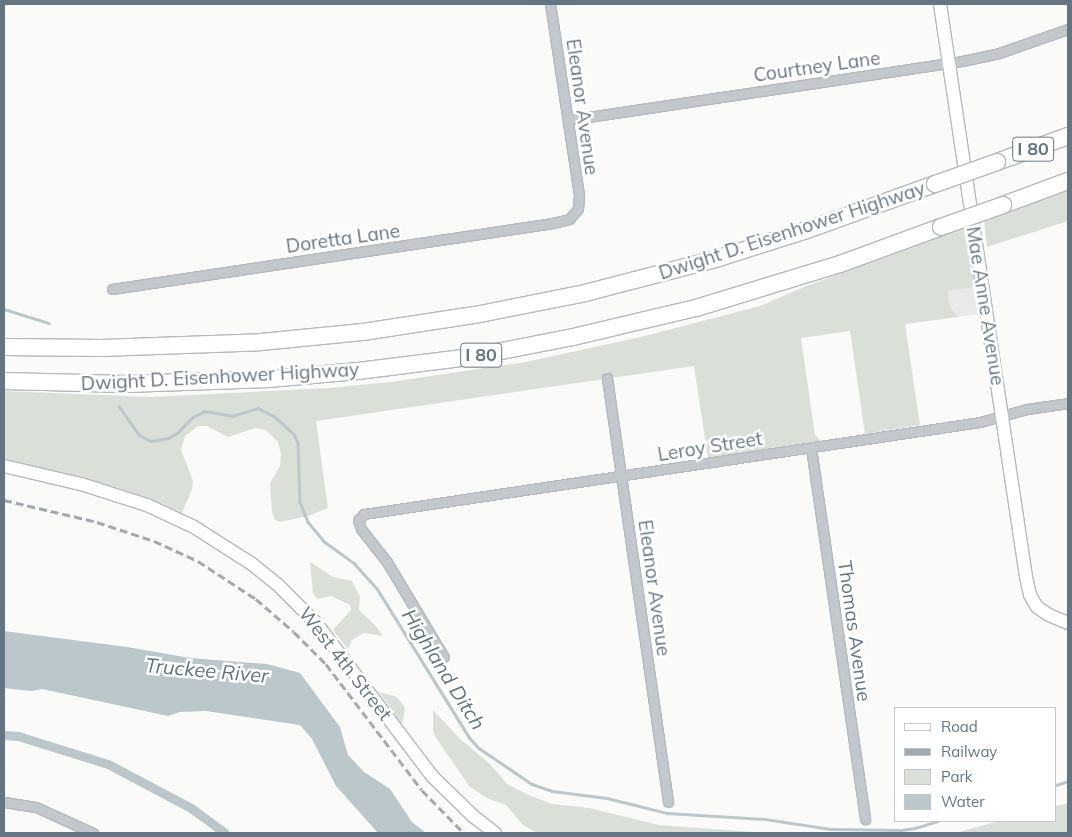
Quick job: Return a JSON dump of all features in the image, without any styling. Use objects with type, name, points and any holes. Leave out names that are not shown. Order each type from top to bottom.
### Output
[{"type":"highway","name":"Dwight D. Eisenhower Highway","points":[[4,347],[149,347],[261,342],[363,332],[480,314],[595,290],[719,258],[807,230],[1068,136]]},
{"type":"highway","name":"Dwight D. Eisenhower Highway","points":[[4,381],[127,384],[269,379],[358,372],[471,357],[573,337],[696,308],[840,264],[1068,181]]},
{"type":"street","name":"Eleanor Avenue","points":[[550,4],[579,195],[578,209],[575,214]]},
{"type":"street","name":"Mae Anne Avenue","points":[[940,4],[1026,577],[1030,595],[1037,607],[1049,615],[1068,623]]},
{"type":"street","name":"Courtney Lane","points":[[568,120],[949,64],[998,52],[1068,29]]},
{"type":"street","name":"Doretta Lane","points":[[112,289],[548,224],[569,219],[575,214]]},
{"type":"street","name":"Eleanor Avenue","points":[[607,378],[668,802]]},
{"type":"street","name":"Leroy Street","points":[[444,657],[387,562],[361,529],[358,520],[364,514],[980,422],[1027,409],[1068,403]]},
{"type":"street","name":"Thomas Avenue","points":[[810,448],[865,819]]},
{"type":"street","name":"West 4th Street","points":[[4,466],[81,484],[146,505],[194,527],[252,564],[277,584],[316,623],[433,777],[466,810],[495,833]]},
{"type":"street","points":[[4,802],[36,807],[93,833]]},
{"type":"shaded area","points":[[976,287],[980,314],[958,317],[950,307],[948,291]]},
{"type":"green space","points":[[1068,191],[1068,221],[987,247],[984,221]]},
{"type":"green space","points":[[967,227],[976,287],[948,291],[950,307],[958,317],[905,324],[920,425],[865,434],[850,331],[801,338],[815,435],[821,441],[708,458],[694,366],[316,421],[328,508],[308,516],[280,522],[275,520],[272,512],[270,483],[280,466],[281,454],[278,442],[266,430],[255,428],[228,437],[207,426],[198,426],[185,436],[181,450],[193,481],[192,489],[182,513],[149,498],[108,485],[4,459],[4,391],[151,397],[329,388],[391,382],[526,362],[645,336],[760,306],[804,287]]},
{"type":"green space","points":[[310,562],[333,577],[352,581],[360,597],[359,610],[376,626],[383,636],[364,633],[352,640],[348,649],[333,630],[351,610],[350,605],[331,596],[317,599],[313,593]]},
{"type":"green space","points":[[379,692],[395,696],[401,702],[405,709],[402,724]]},
{"type":"green space","points":[[433,710],[460,739],[491,765],[507,784],[552,804],[589,808],[659,825],[767,833],[537,833],[523,825],[506,805],[489,799],[470,787],[436,738],[433,730]]},
{"type":"green space","points":[[1068,803],[1068,833],[955,833],[995,822],[1057,822],[1057,806]]},
{"type":"water","name":"Truckee River","points":[[4,631],[127,647],[190,658],[267,664],[300,673],[340,727],[348,755],[364,772],[390,789],[412,822],[426,833],[378,833],[336,786],[312,739],[300,725],[206,711],[180,712],[168,716],[42,689],[31,691],[4,688]]},
{"type":"waterway","name":"Highland Ditch","points":[[4,309],[49,323]]},
{"type":"waterway","name":"Highland Ditch","points":[[119,406],[139,435],[151,441],[168,438],[177,433],[193,417],[205,411],[232,416],[258,408],[274,416],[294,434],[298,443],[300,502],[308,522],[325,542],[354,563],[378,590],[469,737],[479,748],[532,784],[552,791],[607,798],[667,813],[765,819],[830,829],[901,830],[935,822]]},
{"type":"waterway","points":[[4,735],[18,736],[108,764],[191,808],[225,833]]},
{"type":"waterway","name":"Highland Ditch","points":[[1057,785],[1068,781]]},
{"type":"railway","points":[[4,500],[97,522],[154,541],[198,561],[256,599],[294,632],[326,664],[422,790],[464,833]]}]
